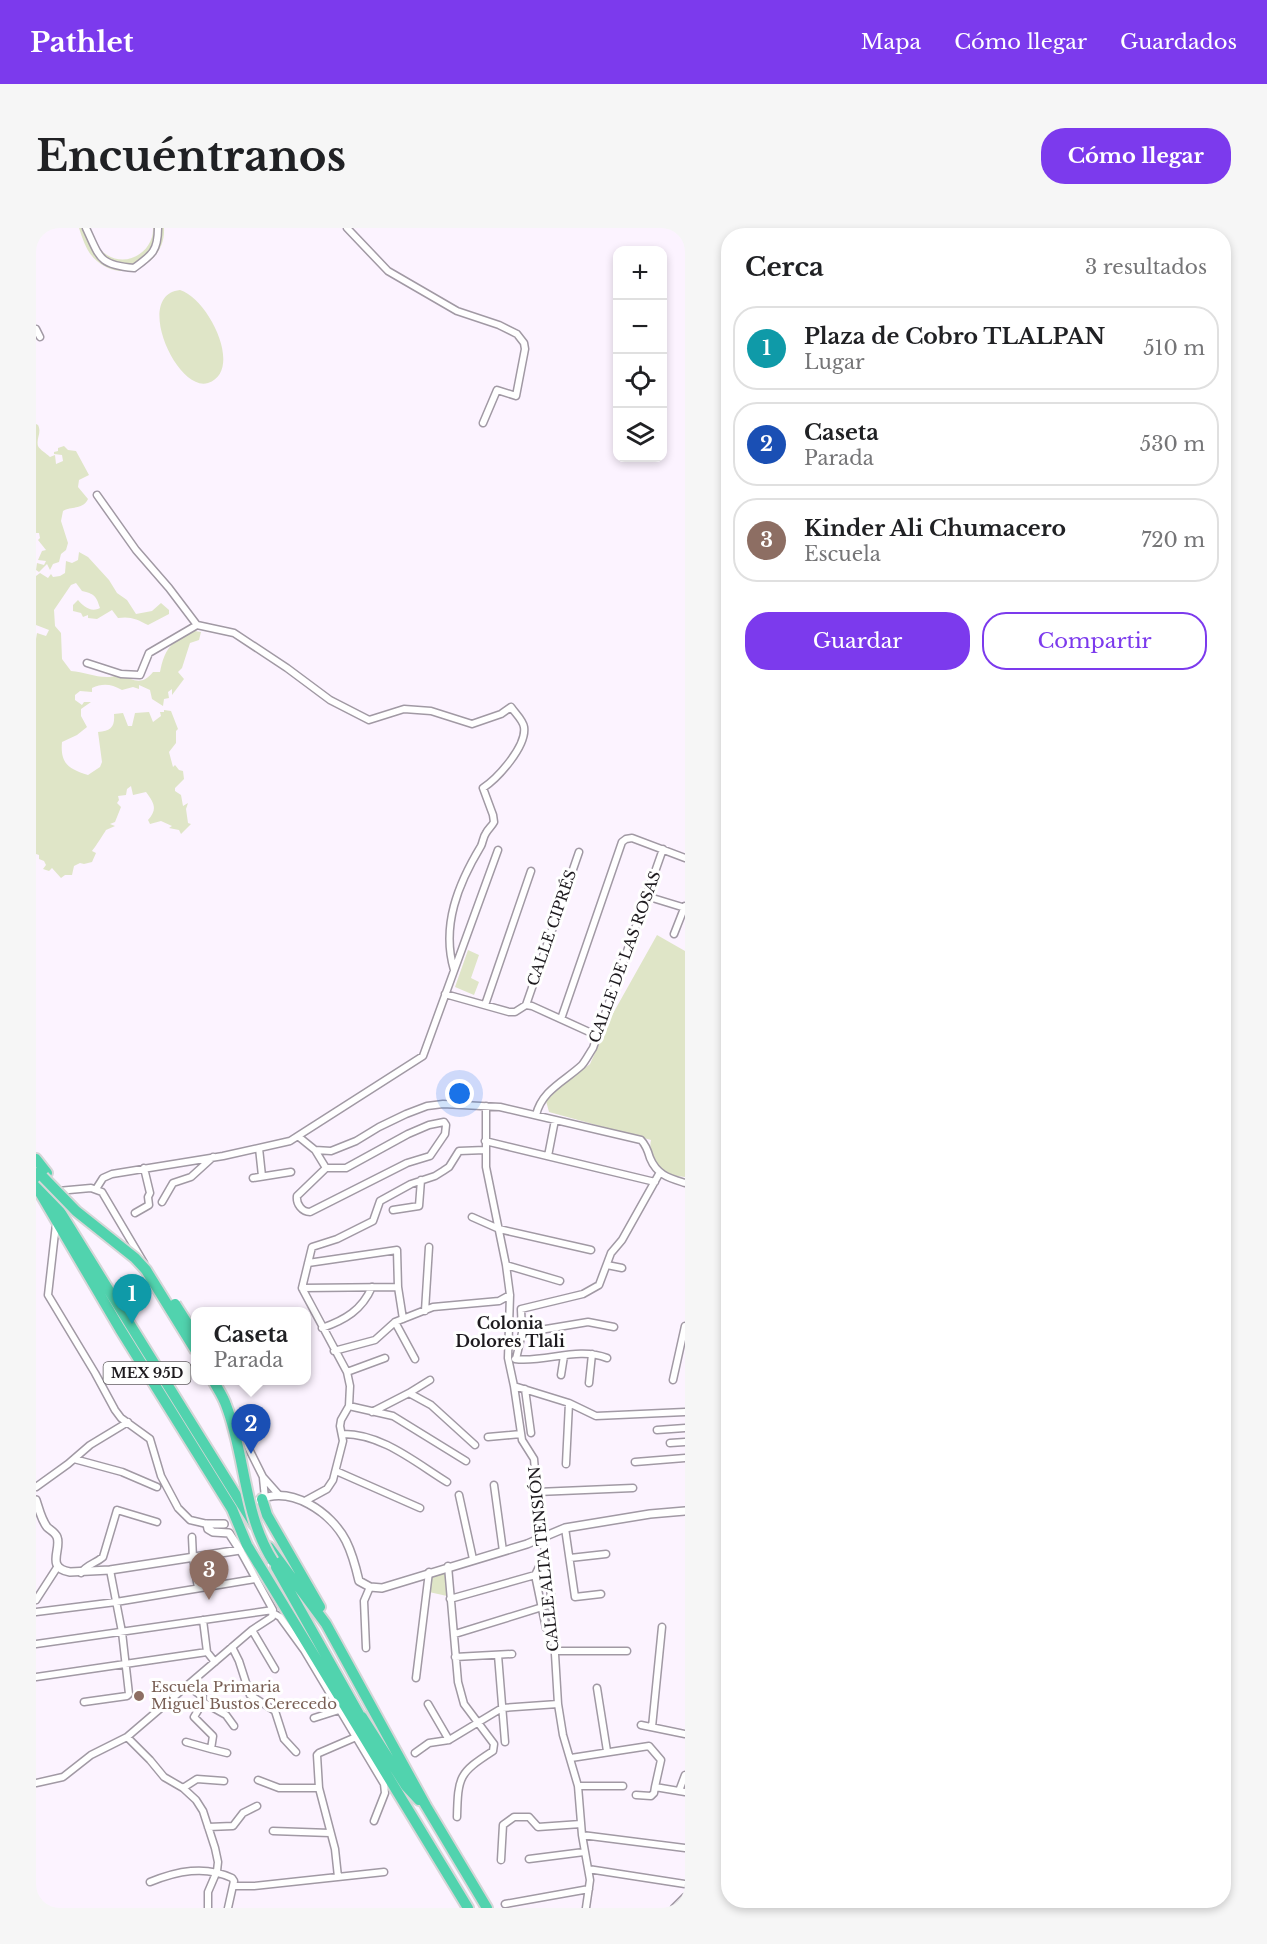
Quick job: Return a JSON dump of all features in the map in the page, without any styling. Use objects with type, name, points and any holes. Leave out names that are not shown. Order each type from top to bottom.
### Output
[{"type":"highway","points":[[36,1161],[81,1208],[140,1253],[152,1267],[191,1330]]},
{"type":"highway","points":[[36,1171],[76,1211],[135,1258],[146,1270],[191,1344]]},
{"type":"highway","name":"MEX 95D","points":[[36,1171],[265,1541],[326,1624],[426,1806],[488,1908]]},
{"type":"highway","name":"MEX 95D","points":[[36,1186],[232,1509],[247,1545],[468,1908]]},
{"type":"highway","points":[[216,1385],[226,1402],[236,1433],[263,1545],[373,1739],[476,1908]]},
{"type":"highway","points":[[224,1385],[242,1431],[258,1525],[372,1735],[401,1779],[426,1806]]},
{"type":"highway","points":[[262,1499],[267,1515],[323,1612],[326,1624]]},
{"type":"highway","points":[[340,1675],[345,1657]]},
{"type":"street","points":[[86,228],[99,257],[113,266],[134,268],[153,254],[158,242],[158,228]]},
{"type":"street","points":[[347,228],[388,271],[457,311],[499,325],[517,334],[524,343],[525,350],[516,396],[497,390],[483,423]]},
{"type":"street","points":[[36,329],[39,337]]},
{"type":"street","points":[[97,495],[136,550],[197,625],[234,633],[330,700],[369,720],[404,709],[431,711],[472,724],[501,714],[511,707],[525,728],[508,765],[493,782],[483,788],[494,822],[484,835],[483,843],[471,864],[451,913],[450,942],[454,970]]},
{"type":"street","points":[[87,663],[121,674],[140,675],[149,653],[197,625]]},
{"type":"street","points":[[561,1019],[622,842],[632,838],[685,858]]},
{"type":"street","name":"CALLE DE LAS ROSAS","points":[[536,1114],[547,1093],[584,1063],[598,1036],[663,849]]},
{"type":"street","points":[[96,1189],[103,1178],[144,1168],[214,1157],[290,1141],[423,1056],[498,850]]},
{"type":"street","name":"CALLE CIPRÉS","points":[[526,1005],[579,852]]},
{"type":"street","points":[[484,1005],[531,871]]},
{"type":"street","points":[[646,896],[685,908],[674,934]]},
{"type":"street","points":[[445,993],[509,1012],[515,1012],[526,1005],[598,1036]]},
{"type":"street","points":[[315,1150],[332,1151],[340,1148],[379,1126],[427,1106],[443,1104],[486,1106],[536,1114],[641,1140],[659,1174],[685,1183]]},
{"type":"street","name":"CALLE ALTA TENSIÓN","points":[[486,1106],[486,1167],[510,1295],[508,1359],[522,1440],[534,1460],[541,1538],[547,1559],[552,1604],[558,1704],[563,1735],[578,1786],[584,1852],[590,1880],[586,1908]]},
{"type":"street","points":[[548,1156],[555,1120]]},
{"type":"street","points":[[444,1122],[446,1125],[445,1134],[430,1156],[407,1162],[310,1212],[302,1209],[297,1196],[327,1168],[346,1168],[408,1134],[437,1123],[444,1122]]},
{"type":"street","points":[[299,1137],[315,1150],[327,1168]]},
{"type":"street","points":[[485,1141],[654,1182]]},
{"type":"street","points":[[259,1148],[262,1176]]},
{"type":"street","points":[[305,1502],[327,1489],[333,1480],[343,1441],[340,1426],[349,1406],[350,1386],[346,1372],[302,1288],[310,1251],[316,1245],[337,1239],[373,1221],[380,1201],[443,1171],[449,1167],[459,1151],[485,1150]]},
{"type":"street","points":[[162,1202],[172,1183],[191,1177],[214,1157]]},
{"type":"street","points":[[36,1161],[51,1188],[58,1191],[96,1189],[107,1197],[191,1344]]},
{"type":"street","points":[[135,1213],[150,1205],[148,1197],[150,1193],[144,1168]]},
{"type":"street","points":[[253,1178],[291,1172]]},
{"type":"street","points":[[516,1359],[522,1333],[521,1309],[583,1294],[599,1285],[611,1253],[622,1240],[659,1174]]},
{"type":"street","points":[[393,1210],[419,1206],[421,1180]]},
{"type":"street","points":[[472,1217],[499,1229],[591,1250]]},
{"type":"street","points":[[57,1224],[48,1295],[115,1410],[150,1439],[161,1476],[178,1508],[190,1520],[207,1524],[224,1524]]},
{"type":"street","points":[[426,1311],[429,1247]]},
{"type":"street","points":[[308,1263],[397,1250],[398,1287],[404,1320]]},
{"type":"street","points":[[506,1265],[560,1281]]},
{"type":"street","points":[[607,1265],[622,1268]]},
{"type":"street","points":[[322,1328],[342,1321],[354,1312],[367,1300],[372,1287]]},
{"type":"street","points":[[302,1288],[398,1287]]},
{"type":"street","points":[[334,1351],[375,1340],[395,1322],[433,1307],[499,1301],[510,1295]]},
{"type":"street","points":[[395,1322],[415,1359]]},
{"type":"street","points":[[522,1333],[588,1322],[614,1327]]},
{"type":"street","points":[[673,1380],[685,1326]]},
{"type":"street","points":[[508,1359],[529,1361],[584,1353],[607,1358]]},
{"type":"street","points":[[589,1383],[592,1354]]},
{"type":"street","points":[[561,1375],[564,1356]]},
{"type":"street","points":[[346,1372],[385,1358]]},
{"type":"street","points":[[372,1412],[430,1380]]},
{"type":"street","points":[[216,1385],[263,1477],[279,1495]]},
{"type":"street","points":[[514,1386],[569,1403],[590,1414],[604,1417],[685,1412]]},
{"type":"street","points":[[525,1389],[531,1433]]},
{"type":"street","points":[[409,1393],[431,1405],[475,1445]]},
{"type":"street","points":[[566,1464],[569,1403]]},
{"type":"street","points":[[349,1406],[393,1416],[466,1461]]},
{"type":"street","points":[[36,1487],[90,1445],[128,1422]]},
{"type":"street","points":[[657,1430],[685,1428]]},
{"type":"street","points":[[342,1434],[367,1436],[382,1442],[447,1482]]},
{"type":"street","points":[[488,1437],[521,1434]]},
{"type":"street","points":[[670,1443],[685,1442]]},
{"type":"street","points":[[635,1462],[685,1458]]},
{"type":"street","points":[[74,1459],[122,1472],[157,1487]]},
{"type":"street","points":[[336,1471],[420,1508]]},
{"type":"street","points":[[263,1477],[262,1499],[279,1495],[305,1502],[324,1515],[346,1540],[359,1581],[370,1587],[382,1588],[503,1551],[565,1528],[628,1517],[685,1511]]},
{"type":"street","points":[[494,1485],[503,1551]]},
{"type":"street","points":[[537,1492],[633,1488]]},
{"type":"street","points":[[459,1495],[472,1559]]},
{"type":"street","points":[[36,1500],[47,1527],[58,1540],[55,1554],[58,1566],[64,1571],[81,1573],[110,1570],[240,1550]]},
{"type":"street","points":[[81,1573],[88,1564],[103,1557],[117,1510],[157,1521]]},
{"type":"street","points":[[207,1524],[208,1529],[213,1532],[229,1533],[273,1611],[304,1650],[366,1753],[385,1789],[374,1821]]},
{"type":"street","points":[[565,1528],[575,1597],[601,1594]]},
{"type":"street","points":[[192,1538],[198,1588]]},
{"type":"street","points":[[570,1558],[606,1554]]},
{"type":"street","points":[[547,1559],[536,1575],[546,1628],[554,1632]]},
{"type":"street","points":[[36,1600],[58,1566]]},
{"type":"street","points":[[448,1566],[458,1682],[464,1704],[494,1744],[493,1751],[462,1774],[457,1817]]},
{"type":"street","points":[[84,1702],[128,1696],[122,1632],[110,1570]]},
{"type":"street","points":[[416,1678],[429,1572]]},
{"type":"street","points":[[450,1599],[536,1575],[548,1574]]},
{"type":"street","points":[[36,1612],[116,1602],[255,1579]]},
{"type":"street","points":[[366,1648],[364,1601],[370,1587]]},
{"type":"street","points":[[455,1634],[552,1604]]},
{"type":"street","points":[[36,1644],[273,1611]]},
{"type":"street","points":[[36,1783],[63,1777],[91,1755],[127,1737],[252,1630],[272,1617],[273,1611]]},
{"type":"street","points":[[203,1620],[207,1652],[215,1662]]},
{"type":"street","points":[[652,1727],[662,1627]]},
{"type":"street","points":[[252,1630],[275,1669]]},
{"type":"street","points":[[232,1647],[250,1695],[275,1711],[284,1738],[296,1752]]},
{"type":"street","points":[[36,1677],[207,1652]]},
{"type":"street","points":[[555,1652],[627,1652]]},
{"type":"street","points":[[455,1657],[512,1654]]},
{"type":"street","points":[[498,1655],[505,1742]]},
{"type":"street","points":[[188,1686],[203,1697],[194,1717],[212,1734],[211,1749]]},
{"type":"street","points":[[597,1688],[607,1751]]},
{"type":"street","points":[[202,1702],[231,1719],[234,1726]]},
{"type":"street","points":[[428,1704],[449,1740]]},
{"type":"street","points":[[415,1753],[429,1743],[449,1740],[502,1708],[558,1704]]},
{"type":"street","points":[[314,1719],[339,1710]]},
{"type":"street","points":[[641,1725],[685,1734]]},
{"type":"street","points":[[127,1737],[164,1777],[183,1788],[196,1800],[202,1811],[217,1855],[216,1871],[208,1892],[208,1908]]},
{"type":"street","points":[[338,1877],[335,1849],[318,1788],[319,1753],[356,1737]]},
{"type":"street","points":[[186,1742],[227,1753]]},
{"type":"street","points":[[571,1758],[649,1746],[661,1760],[655,1788],[651,1796],[636,1795]]},
{"type":"street","points":[[655,1788],[682,1791],[685,1775]]},
{"type":"street","points":[[183,1788],[197,1779],[225,1781]]},
{"type":"street","points":[[258,1780],[275,1787],[318,1788]]},
{"type":"street","points":[[578,1786],[623,1786]]},
{"type":"street","points":[[208,1827],[233,1826],[243,1812],[257,1806]]},
{"type":"street","points":[[501,1860],[503,1825],[514,1817],[529,1817],[537,1827],[581,1824]]},
{"type":"street","points":[[273,1831],[330,1833]]},
{"type":"street","points":[[582,1835],[685,1848]]},
{"type":"street","points":[[529,1859],[584,1852]]},
{"type":"street","points":[[588,1869],[685,1884]]},
{"type":"street","points":[[150,1882],[174,1873],[216,1871],[232,1878],[234,1886],[228,1908]]},
{"type":"street","points":[[234,1886],[254,1886],[384,1872]]},
{"type":"street","points":[[505,1904],[589,1889]]},
{"type":"street","points":[[674,1908],[685,1897]]},
{"type":"green space","points":[[79,228],[90,228],[96,243],[104,253],[115,259],[123,260],[138,255],[144,250],[149,244],[153,228],[164,228],[163,240],[151,260],[142,267],[120,271],[108,268],[94,258]]},
{"type":"green space","points":[[180,290],[191,296],[202,307],[211,320],[223,351],[223,365],[218,376],[208,383],[196,382],[184,373],[173,359],[165,342],[160,324],[160,308],[166,296]]},
{"type":"green space","points":[[36,424],[39,428],[38,446],[40,449],[50,457],[55,455],[56,464],[63,461],[62,455],[54,454],[58,448],[64,446],[68,450],[76,451],[89,475],[79,480],[78,487],[88,499],[86,502],[63,511],[61,521],[68,543],[66,550],[61,554],[59,562],[53,564],[50,570],[47,564],[39,572],[36,570],[37,563],[44,565],[46,561],[38,560],[42,551],[46,550],[38,540],[39,533],[36,533]]},
{"type":"green space","points":[[79,552],[88,557],[109,580],[117,593],[127,600],[136,614],[152,611],[161,603],[169,610],[169,614],[148,625],[126,617],[118,618],[112,610],[97,619],[88,618],[88,615],[83,617],[81,613],[73,611],[73,605],[78,600],[90,609],[100,608],[99,604],[94,596],[82,591],[76,583],[71,585],[54,610],[55,626],[61,633],[62,659],[71,671],[101,677],[119,675],[133,680],[145,679],[153,672],[160,672],[166,652],[189,630],[201,632],[199,640],[190,643],[182,668],[178,672],[184,679],[172,695],[172,689],[168,692],[169,698],[164,699],[163,706],[152,699],[150,690],[139,685],[139,689],[133,687],[122,690],[111,685],[100,685],[92,688],[92,692],[80,691],[75,695],[75,700],[82,705],[84,702],[91,702],[81,709],[81,716],[87,727],[62,742],[64,761],[71,768],[88,775],[100,767],[102,762],[98,732],[111,728],[114,714],[123,713],[128,726],[132,726],[135,713],[149,712],[153,722],[161,716],[160,712],[171,711],[178,729],[176,743],[169,752],[173,767],[175,765],[183,771],[184,779],[175,791],[181,795],[183,806],[188,803],[186,809],[188,823],[191,824],[181,834],[179,830],[169,828],[172,826],[161,821],[150,824],[148,820],[153,813],[153,803],[146,792],[133,795],[131,786],[127,789],[126,795],[118,796],[117,803],[121,807],[115,822],[110,824],[115,826],[106,830],[92,851],[96,853],[92,862],[74,866],[72,875],[65,875],[61,878],[52,868],[49,871],[43,869],[46,865],[36,854],[36,639],[37,633],[46,636],[49,630],[36,625],[36,576],[40,573],[48,578],[51,574],[53,577],[60,576],[65,573],[66,561],[72,563],[78,560]]},
{"type":"green space","points":[[657,935],[685,951],[685,1177],[669,1174],[660,1168],[652,1155],[651,1140],[549,1112],[546,1101],[561,1086],[590,1064],[611,1017]]},
{"type":"green space","points":[[468,950],[479,955],[471,978],[479,982],[474,995],[455,987]]},
{"type":"green space","points":[[447,1569],[447,1596],[429,1592],[430,1577]]},
{"type":"place","name":"Plaza de Cobro TLALPAN","points":[[132,1324]]},
{"type":"place","name":"Caseta","points":[[251,1454]]},
{"type":"place","name":"Kinder Ali Chumacero","points":[[209,1600]]},
{"type":"place","name":"Escuela Primaria Miguel Bustos Cerecedo","points":[[139,1696]]},
{"type":"district","name":"Colonia Dolores Tlali","points":[[510,1332]]}]
